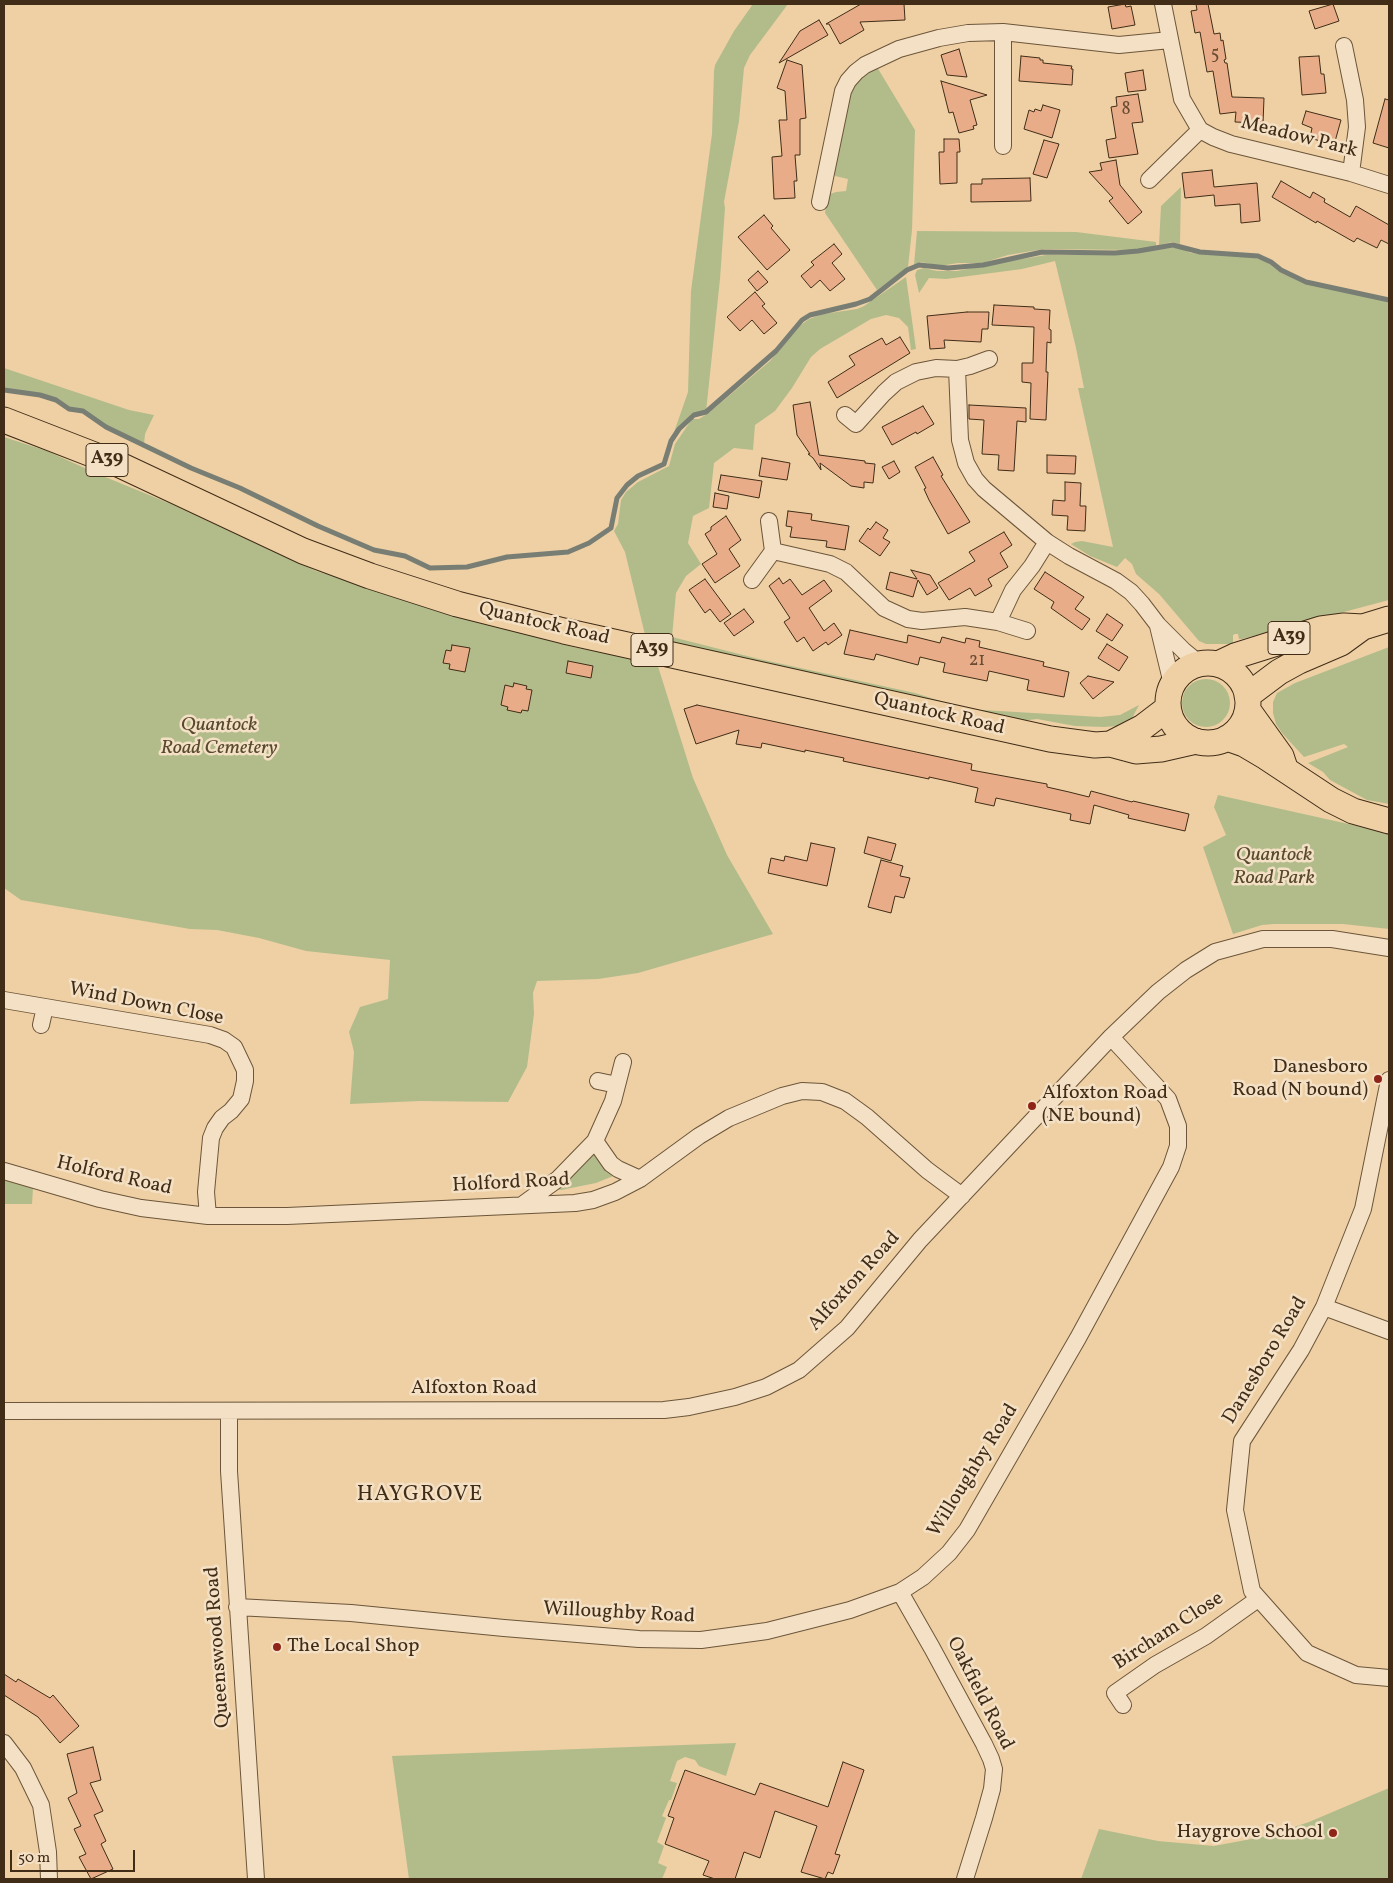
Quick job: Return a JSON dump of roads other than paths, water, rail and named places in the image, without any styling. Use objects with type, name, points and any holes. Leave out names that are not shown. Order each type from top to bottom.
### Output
[{"type":"main road","name":"Quantock Road","points":[[4,420],[120,465],[303,551],[370,576],[457,604],[564,631],[1028,735],[1073,742],[1110,744],[1136,751],[1150,751],[1196,741]]},
{"type":"main road","name":"A39","points":[[1196,741],[1212,742],[1227,738],[1238,731],[1243,724],[1248,703],[1279,672],[1341,643],[1363,627],[1389,618]]},
{"type":"main road","name":"A39","points":[[1110,744],[1143,727],[1170,696],[1183,671],[1321,629],[1344,626],[1363,627]]},
{"type":"main road","points":[[1210,664],[1228,668],[1241,680],[1248,703],[1281,756],[1286,770]]},
{"type":"main road","points":[[1170,696],[1173,722],[1180,731],[1196,741]]},
{"type":"main road","points":[[1227,738],[1244,744],[1331,800],[1353,811],[1389,821]]},
{"type":"street","points":[[1149,180],[1200,130],[1182,99],[1163,4]]},
{"type":"street","points":[[820,202],[843,91],[848,81],[865,65],[899,49],[939,38],[968,33],[1003,32],[1119,45],[1137,45],[1170,40]]},
{"type":"street","points":[[1003,32],[1003,146]]},
{"type":"street","points":[[1344,46],[1355,100],[1357,127],[1352,173]]},
{"type":"street","name":"Meadow Park","points":[[1200,130],[1231,144],[1352,173],[1389,185]]},
{"type":"street","points":[[856,425],[884,393],[906,376],[926,369],[957,369],[989,359]]},
{"type":"street","points":[[957,369],[960,440],[966,463],[975,479],[984,489],[1047,542],[1069,556],[1116,580],[1142,604],[1184,651],[1210,664]]},
{"type":"street","points":[[752,580],[773,551],[769,521]]},
{"type":"street","points":[[998,622],[1013,590],[1032,566],[1047,542]]},
{"type":"street","points":[[773,551],[830,564],[846,572],[884,608],[908,619],[922,621],[965,617],[998,622],[1027,631]]},
{"type":"street","points":[[1158,624],[1170,696]]},
{"type":"street","name":"Alfoxton Road","points":[[4,1411],[664,1410],[689,1407],[735,1397],[783,1380],[799,1370],[847,1328],[920,1240],[1111,1037],[1158,992],[1186,970],[1215,952],[1263,939],[1332,938],[1389,948]]},
{"type":"street","name":"Wind Down Close","points":[[4,1000],[210,1035],[224,1040],[234,1047],[245,1070],[246,1081],[241,1099],[222,1118],[211,1138],[206,1192],[208,1216]]},
{"type":"street","name":"Wind Down Close","points":[[41,1025],[45,1007]]},
{"type":"street","name":"Willoughby Road","points":[[237,1607],[350,1613],[639,1639],[701,1640],[767,1631],[850,1610],[900,1592],[950,1554],[968,1530],[1078,1338],[1171,1167],[1178,1146],[1178,1126],[1168,1099],[1111,1037]]},
{"type":"street","points":[[522,1206],[558,1179],[595,1142],[607,1117],[623,1062]]},
{"type":"street","points":[[598,1081],[617,1085]]},
{"type":"street","name":"Danesboro Road","points":[[1389,1082],[1363,1208],[1324,1306],[1301,1350],[1242,1441],[1235,1510],[1252,1591],[1307,1653],[1356,1674],[1389,1678]]},
{"type":"street","name":"Holford Road","points":[[4,1171],[125,1205],[172,1213],[208,1216],[287,1216],[575,1203],[593,1200],[615,1192],[640,1179],[699,1136],[729,1118],[782,1096],[802,1091],[822,1092],[845,1101],[867,1117],[927,1170],[962,1196]]},
{"type":"street","points":[[595,1142],[611,1164],[640,1179]]},
{"type":"street","points":[[1324,1306],[1389,1331]]},
{"type":"street","name":"Queenswood Road","points":[[229,1411],[229,1471],[256,1879]]},
{"type":"street","name":"Oakfield Road","points":[[900,1592],[984,1744],[994,1769],[992,1789],[965,1879]]},
{"type":"street","name":"Bircham Close","points":[[1123,1705],[1115,1693],[1155,1665],[1206,1636],[1258,1599]]},
{"type":"street","points":[[4,1743],[23,1768],[41,1805],[48,1852],[49,1879]]},
{"type":"waterway","points":[[4,390],[40,395],[56,400],[69,409],[83,411],[106,427],[191,468],[240,488],[318,526],[374,550],[405,556],[430,568],[467,567],[507,557],[568,552],[589,543],[611,528],[617,498],[627,485],[638,476],[664,464],[671,441],[679,429],[694,415],[706,412],[776,351],[802,320],[810,315],[870,299],[907,270],[919,265],[948,268],[983,265],[1042,252],[1115,253],[1173,245],[1200,252],[1258,256],[1306,282],[1389,300]]},
{"type":"place","name":"Danesboro Road (N bound)","points":[[1378,1079]]},
{"type":"place","name":"Alfoxton Road (NE bound)","points":[[1032,1106]]},
{"type":"place","name":"The Local Shop","points":[[277,1647]]},
{"type":"place","name":"Haygrove School","points":[[1333,1833]]},
{"type":"district","name":"HAYGROVE","points":[[420,1496]]},
{"type":"park label","name":"Quantock Road Cemetery","points":[[219,738]]},
{"type":"park label","name":"Quantock Road Park","points":[[1274,868]]}]
